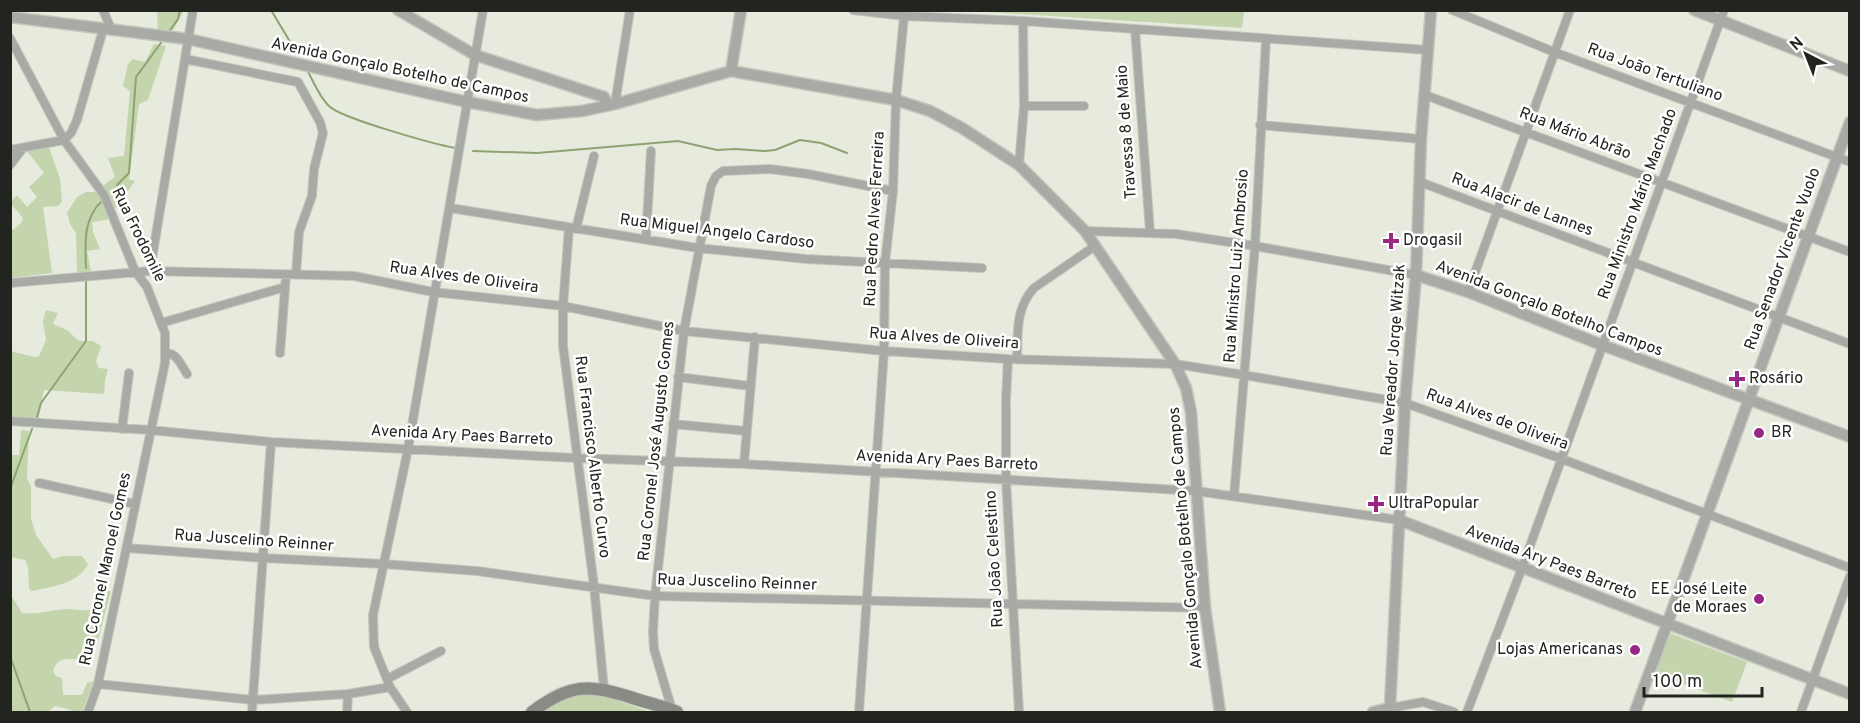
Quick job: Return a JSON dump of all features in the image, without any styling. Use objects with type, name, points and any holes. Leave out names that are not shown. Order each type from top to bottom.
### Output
[{"type":"main road","points":[[532,712],[554,697],[570,690],[591,688],[604,689],[675,711]]},
{"type":"street","points":[[10,150],[64,140],[71,134],[108,30],[103,10]]},
{"type":"street","points":[[150,271],[193,10]]},
{"type":"street","points":[[398,10],[475,55],[604,97],[611,105]]},
{"type":"street","points":[[407,712],[389,683],[374,647],[373,615],[408,448],[483,10]]},
{"type":"street","points":[[611,105],[630,10]]},
{"type":"street","points":[[731,71],[741,10]]},
{"type":"street","points":[[853,10],[904,16],[1023,21],[1428,50]]},
{"type":"street","name":"Rua Vereador Jorge Witzak","points":[[1391,710],[1405,403],[1416,275],[1421,139],[1431,10]]},
{"type":"street","name":"Rua João Tertuliano","points":[[1452,10],[1554,52],[1850,162]]},
{"type":"street","points":[[1468,292],[1570,10]]},
{"type":"street","points":[[1694,10],[1722,15],[1850,71]]},
{"type":"street","name":"Rua Ministro Mário Machado","points":[[1467,712],[1562,459],[1722,15]]},
{"type":"street","name":"Rua Pedro Alves Ferreira","points":[[859,712],[884,351],[885,263],[893,191],[896,100],[904,16]]},
{"type":"street","name":"Avenida Gonçalo Botelho de Campos","points":[[10,17],[188,39],[467,102],[537,115],[582,111],[611,105],[731,71],[896,100],[930,111],[962,128],[1019,165],[1085,231],[1175,364],[1186,388],[1191,412],[1205,608],[1221,712]]},
{"type":"street","points":[[1019,165],[1024,106],[1023,21]]},
{"type":"street","name":"Travessa 8 de Maio","points":[[1135,29],[1150,232]]},
{"type":"street","name":"Rua Frodomile","points":[[10,38],[64,140],[104,195],[135,271],[147,287],[165,333],[166,353],[150,430]]},
{"type":"street","name":"Rua Ministro Luiz Ambrosio","points":[[1234,495],[1255,246],[1266,39]]},
{"type":"street","points":[[185,59],[297,82],[320,123],[323,133],[314,169],[312,196],[299,232],[296,274]]},
{"type":"street","name":"Rua Mário Abrão","points":[[1425,95],[1850,252]]},
{"type":"street","points":[[1024,106],[1084,106]]},
{"type":"street","name":"Rua Senador Vicente Vuolo","points":[[1635,712],[1850,122]]},
{"type":"street","points":[[1260,125],[1421,139]]},
{"type":"street","points":[[10,165],[23,148]]},
{"type":"street","points":[[646,238],[651,151]]},
{"type":"street","name":"Rua Francisco Alberto Curvo","points":[[594,156],[572,228],[563,306],[563,346],[594,586],[604,689]]},
{"type":"street","name":"Rua Coronel José Augusto Gomes","points":[[675,711],[654,649],[655,596],[684,331],[711,186],[716,176],[723,171],[770,169],[893,191]]},
{"type":"street","name":"Rua Alacir de Lannes","points":[[1420,182],[1850,344]]},
{"type":"street","name":"Rua Miguel Angelo Cardoso","points":[[450,208],[698,248],[806,259],[982,268]]},
{"type":"street","name":"Avenida Gonçalo Botelho Campos","points":[[1085,231],[1176,234],[1416,275],[1468,292],[1602,345],[1850,437]]},
{"type":"street","name":"Rua João Celestino","points":[[1019,712],[1006,479],[1006,401],[1018,319],[1020,307],[1034,288],[1095,246]]},
{"type":"street","name":"Rua Alves de Oliveira","points":[[10,283],[135,271],[354,276],[433,292],[563,306],[684,331],[884,351],[1013,359],[1175,364],[1405,403],[1562,459],[1850,568]]},
{"type":"street","points":[[280,353],[286,275]]},
{"type":"street","points":[[161,323],[285,287]]},
{"type":"street","points":[[744,464],[755,337]]},
{"type":"street","points":[[166,353],[176,356],[187,374]]},
{"type":"street","points":[[122,429],[129,373]]},
{"type":"street","points":[[678,377],[750,386]]},
{"type":"street","name":"Avenida Ary Paes Barreto","points":[[10,420],[271,442],[576,458],[744,464],[1234,495],[1399,520],[1850,694]]},
{"type":"street","points":[[673,424],[746,431]]},
{"type":"street","name":"Rua Coronel Manoel Gomes","points":[[88,712],[98,684],[150,430]]},
{"type":"street","points":[[252,712],[271,442]]},
{"type":"street","points":[[39,483],[135,504]]},
{"type":"street","name":"Rua Juscelino Reinner","points":[[127,548],[477,571],[655,596],[1205,608]]},
{"type":"street","points":[[1801,712],[1850,576]]},
{"type":"street","points":[[98,684],[253,700],[348,694],[389,683],[441,651]]},
{"type":"street","points":[[347,712],[348,694]]},
{"type":"street","points":[[1373,712],[1422,702],[1454,712]]},
{"type":"green space","points":[[157,11],[183,11],[171,34],[158,32]]},
{"type":"green space","points":[[972,11],[1244,11],[1242,28]]},
{"type":"green space","points":[[154,44],[166,46],[148,100],[139,104],[129,179],[135,181],[107,220],[92,222],[93,232],[100,249],[87,251],[91,271],[77,273],[76,233],[67,213],[77,197],[86,192],[94,192],[115,177],[108,158],[124,156],[130,91],[123,86],[128,64],[133,59],[145,62]]},
{"type":"green space","points":[[49,147],[60,179],[62,201],[58,206],[43,207],[52,273],[11,278],[10,228],[13,230],[23,218],[11,201],[17,195],[27,207],[37,197],[29,187],[44,173],[26,150]]},
{"type":"green space","points":[[46,310],[58,313],[53,324],[67,330],[79,341],[93,341],[101,346],[96,361],[99,368],[108,369],[104,394],[44,390],[38,421],[11,418],[10,351],[34,357],[39,356],[46,340],[43,321]]},
{"type":"green space","points":[[21,430],[29,431],[27,478],[31,487],[31,518],[36,535],[53,559],[62,556],[82,556],[88,564],[84,571],[71,580],[32,591],[29,589],[28,567],[25,560],[11,557],[11,455],[19,455]]},
{"type":"green space","points":[[103,591],[111,591],[97,644],[84,645],[79,659],[60,661],[53,671],[56,676],[62,678],[63,695],[82,695],[87,683],[94,681],[82,712],[70,712],[71,710],[55,706],[48,712],[12,712],[11,595],[22,613],[34,613],[92,609]]},
{"type":"green space","points":[[1667,632],[1747,662],[1732,702],[1651,672]]},
{"type":"green space","points":[[585,693],[602,695],[650,712],[540,712],[564,698]]},
{"type":"waterway","points":[[168,33],[178,19],[180,10]]},
{"type":"waterway","points":[[271,10],[298,55]]},
{"type":"waterway","points":[[117,185],[129,173],[136,77],[163,40]]},
{"type":"waterway","points":[[307,70],[322,98],[337,111],[390,130],[456,148]]},
{"type":"waterway","points":[[473,151],[537,153],[678,141],[717,150],[765,151],[775,150],[800,140],[821,143],[847,153]]},
{"type":"waterway","points":[[86,268],[88,223],[102,201]]},
{"type":"waterway","points":[[37,417],[41,403],[86,341],[86,281]]},
{"type":"waterway","points":[[10,489],[32,429]]},
{"type":"waterway","points":[[10,656],[30,712]]},
{"type":"place","name":"Drogasil","points":[[1391,241]]},
{"type":"place","name":"Rosário","points":[[1737,379]]},
{"type":"place","name":"BR","points":[[1759,433]]},
{"type":"place","name":"UltraPopular","points":[[1376,504]]},
{"type":"place","name":"EE José Leite de Moraes","points":[[1759,599]]},
{"type":"place","name":"Lojas Americanas","points":[[1635,650]]}]
